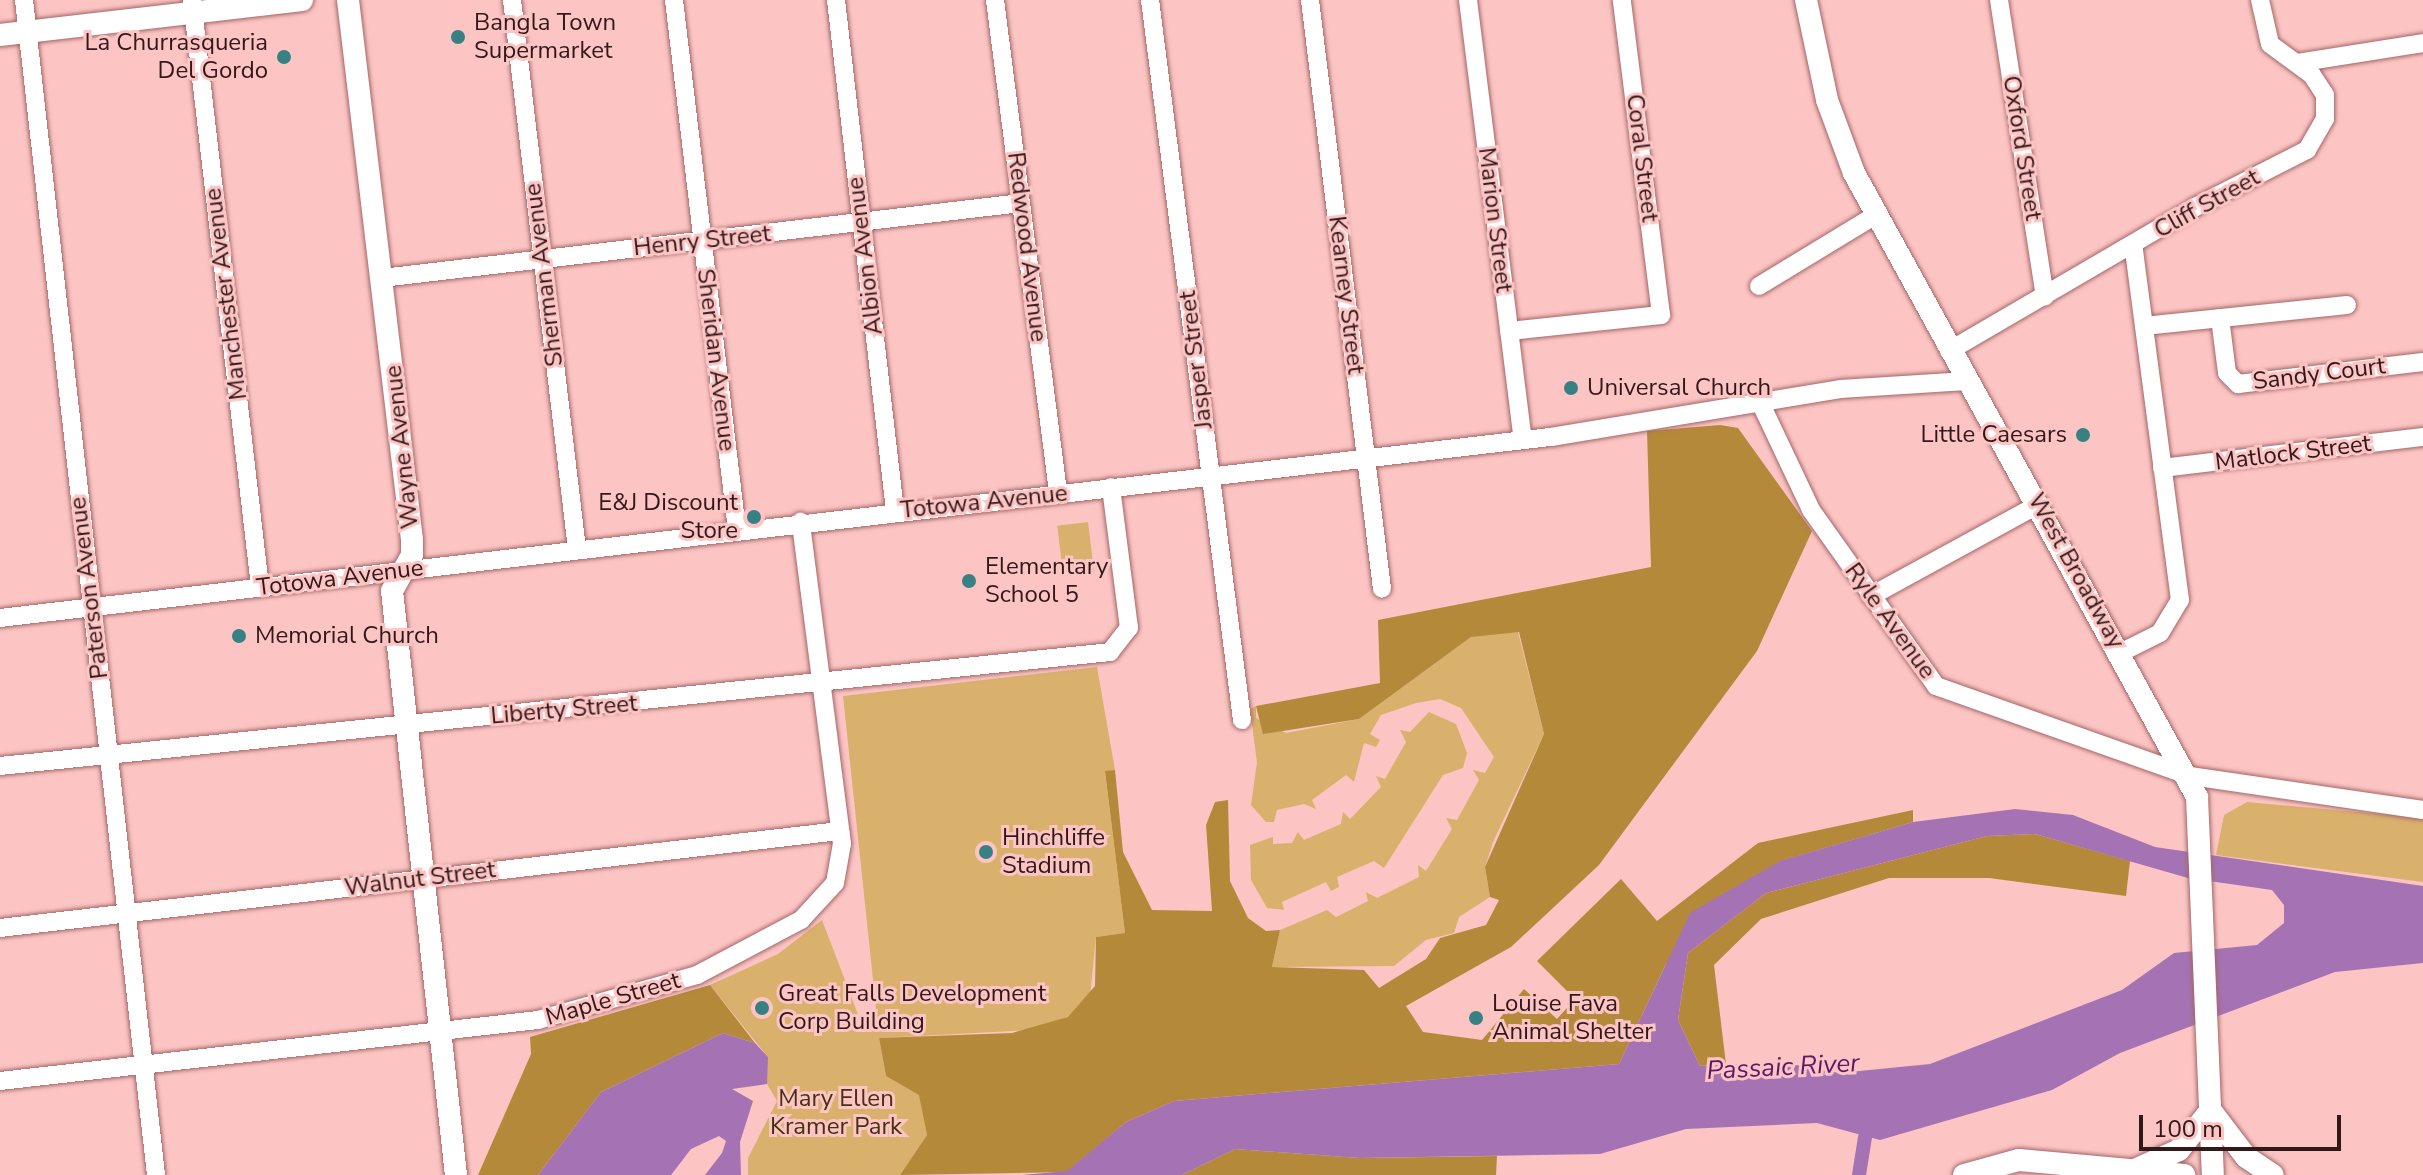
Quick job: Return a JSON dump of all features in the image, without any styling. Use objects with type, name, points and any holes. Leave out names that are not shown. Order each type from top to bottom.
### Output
[{"type":"main road","points":[[0,35],[193,6],[302,0]]},
{"type":"main road","name":"Wayne Avenue","points":[[348,0],[412,540],[403,570],[392,591],[456,1175]]},
{"type":"main road","name":"West Broadway","points":[[1806,0],[1836,131],[1876,215],[1949,351],[2039,504],[2190,776],[2200,844],[2213,1175]]},
{"type":"main road","points":[[2136,1169],[2179,1150],[2210,1111],[2246,1157],[2273,1175]]},
{"type":"main road","points":[[1964,1175],[2019,1160],[2184,1175]]},
{"type":"street","name":"Paterson Avenue","points":[[24,0],[156,1175]]},
{"type":"street","name":"Sherman Avenue","points":[[512,0],[577,549]]},
{"type":"street","name":"Sheridan Avenue","points":[[674,0],[737,530]]},
{"type":"street","name":"Albion Avenue","points":[[836,0],[895,511]]},
{"type":"street","name":"Redwood Avenue","points":[[995,0],[1058,493]]},
{"type":"street","name":"Jasper Street","points":[[1150,0],[1242,720]]},
{"type":"street","name":"Kearney Street","points":[[1310,0],[1382,589]]},
{"type":"street","name":"Marion Street","points":[[1468,0],[1523,440]]},
{"type":"street","name":"Coral Street","points":[[1509,331],[1661,315],[1622,0]]},
{"type":"street","name":"Oxford Street","points":[[1999,0],[2045,296]]},
{"type":"street","name":"Cliff Street","points":[[1949,351],[2307,150],[2326,102],[2297,63],[2267,40],[2260,0]]},
{"type":"street","name":"Manchester Avenue","points":[[193,6],[260,587]]},
{"type":"street","points":[[2297,63],[2423,43]]},
{"type":"street","name":"Henry Street","points":[[382,278],[1021,203]]},
{"type":"street","points":[[1759,286],[1876,215]]},
{"type":"street","points":[[2122,652],[2160,633],[2179,608],[2133,245]]},
{"type":"street","points":[[2144,326],[2347,305]]},
{"type":"street","name":"Sandy Court","points":[[2220,318],[2227,373],[2238,384],[2423,362]]},
{"type":"street","name":"Totowa Avenue","points":[[0,618],[1523,440],[1840,389],[1967,381]]},
{"type":"street","name":"Ryle Avenue","points":[[1761,404],[1811,510],[1936,686],[2190,776],[2423,810]]},
{"type":"street","name":"Matlock Street","points":[[2162,468],[2423,437]]},
{"type":"street","name":"Liberty Street","points":[[0,766],[822,686],[1110,652],[1124,641],[1111,487]]},
{"type":"street","points":[[1871,596],[2039,504]]},
{"type":"street","name":"Maple Street","points":[[0,1081],[538,1020],[647,992],[742,956],[801,920],[830,891],[841,859],[801,522]]},
{"type":"street","name":"Walnut Street","points":[[0,928],[840,831]]},
{"type":"green space","points":[[1088,522],[1094,573],[1063,576],[1057,526]]},
{"type":"green space","points":[[1495,629],[1518,632],[1544,734],[1493,842],[1485,867],[1490,897],[1459,917],[1454,933],[1426,940],[1394,966],[1272,967],[1280,930],[1327,910],[1336,917],[1368,901],[1366,892],[1377,898],[1419,877],[1418,865],[1426,871],[1452,829],[1446,818],[1457,820],[1479,780],[1473,770],[1485,773],[1494,757],[1461,708],[1440,699],[1416,703],[1381,715],[1370,734],[1380,740],[1376,747],[1364,743],[1354,782],[1346,775],[1312,800],[1316,809],[1304,804],[1277,810],[1274,822],[1266,822],[1251,805],[1257,762],[1250,709],[1256,706],[1256,718],[1286,733],[1359,719],[1471,637]]},
{"type":"green space","name":"Hinchliffe Stadium","points":[[1097,667],[1115,770],[1105,772],[1125,933],[1096,937],[1090,997],[1068,1017],[1030,1030],[879,1038],[886,1076],[920,1095],[927,1135],[900,1175],[748,1175],[748,1158],[777,1101],[763,1077],[768,1057],[710,985],[778,954],[822,920],[864,1030],[878,1027],[843,696]]},
{"type":"green space","points":[[1429,712],[1456,724],[1467,753],[1463,768],[1443,775],[1384,868],[1374,861],[1337,877],[1339,887],[1331,891],[1326,882],[1282,902],[1284,910],[1267,908],[1251,880],[1250,845],[1273,837],[1273,844],[1292,843],[1298,832],[1304,840],[1341,824],[1343,812],[1350,819],[1381,787],[1376,776],[1385,779],[1406,742],[1400,730],[1410,732]]},
{"type":"green space","points":[[2247,802],[2423,818],[2423,882],[2216,855],[2224,815]]},
{"type":"shaded area","points":[[1720,425],[1738,428],[1812,531],[1757,651],[1599,865],[1511,947],[1406,1006],[1423,1032],[1482,1040],[1524,989],[1557,1019],[1575,999],[1537,961],[1621,879],[1657,921],[1758,843],[1913,810],[1913,822],[1781,861],[1666,964],[1619,1064],[1174,1101],[1126,1122],[1067,1172],[900,1175],[927,1135],[919,1095],[886,1076],[879,1038],[1012,1033],[1068,1017],[1095,986],[1096,937],[1125,933],[1105,771],[1115,770],[1123,852],[1152,910],[1212,911],[1206,825],[1215,802],[1228,800],[1230,881],[1248,918],[1266,931],[1280,930],[1272,967],[1364,970],[1379,988],[1426,959],[1440,938],[1486,925],[1499,900],[1490,897],[1485,867],[1544,734],[1519,632],[1471,637],[1359,719],[1263,734],[1256,706],[1380,683],[1378,620],[1651,567],[1647,431]]},
{"type":"shaded area","points":[[2035,834],[2130,861],[2126,896],[1989,878],[1889,878],[1761,919],[1714,965],[1726,1064],[1700,1066],[1678,1020],[1688,953],[1766,893],[1987,836]]},
{"type":"shaded area","points":[[710,985],[755,1043],[723,1033],[601,1092],[538,1175],[478,1175],[531,1054],[530,1037]]},
{"type":"shaded area","points":[[1235,1149],[1360,1158],[1497,1156],[1496,1175],[1182,1175]]},
{"type":"water","name":"Passaic River","points":[[2015,809],[2073,815],[2155,847],[2423,886],[2423,963],[2335,972],[2120,1053],[2052,1090],[1880,1140],[1817,1123],[1686,1129],[1600,1154],[1360,1158],[1235,1149],[1182,1175],[1022,1175],[1067,1171],[1126,1122],[1174,1101],[1619,1064],[1690,913],[1780,861],[1913,822]],"holes":[[[2035,834],[2188,878],[2272,890],[2284,905],[2284,923],[2257,945],[2174,953],[2122,990],[1930,1064],[1839,1073],[1780,1062],[1700,1066],[1678,1020],[1688,953],[1766,893],[1987,836]]]},
{"type":"water","points":[[723,1033],[755,1043],[768,1057],[767,1084],[732,1089],[753,1101],[740,1142],[741,1175],[705,1175],[722,1153],[726,1141],[719,1136],[691,1149],[671,1175],[538,1175],[601,1092]]},
{"type":"waterway","points":[[1859,1175],[1865,1136]]},
{"type":"place","name":"Bangla Town Supermarket","points":[[458,37]]},
{"type":"place","name":"La Churrasqueria Del Gordo","points":[[284,57]]},
{"type":"place","name":"Universal Church","points":[[1571,388]]},
{"type":"place","name":"Little Caesars","points":[[2083,435]]},
{"type":"place","name":"E&J Discount Store","points":[[754,517]]},
{"type":"place","name":"Elementary School 5","points":[[969,581]]},
{"type":"place","name":"Memorial Church","points":[[239,636]]},
{"type":"place","name":"Hinchliffe Stadium","points":[[986,852]]},
{"type":"place","name":"Great Falls Development Corp Building","points":[[762,1008]]},
{"type":"place","name":"Louise Fava Animal Shelter","points":[[1476,1018]]},
{"type":"park label","name":"Mary Ellen Kramer Park","points":[[836,1113]]}]
